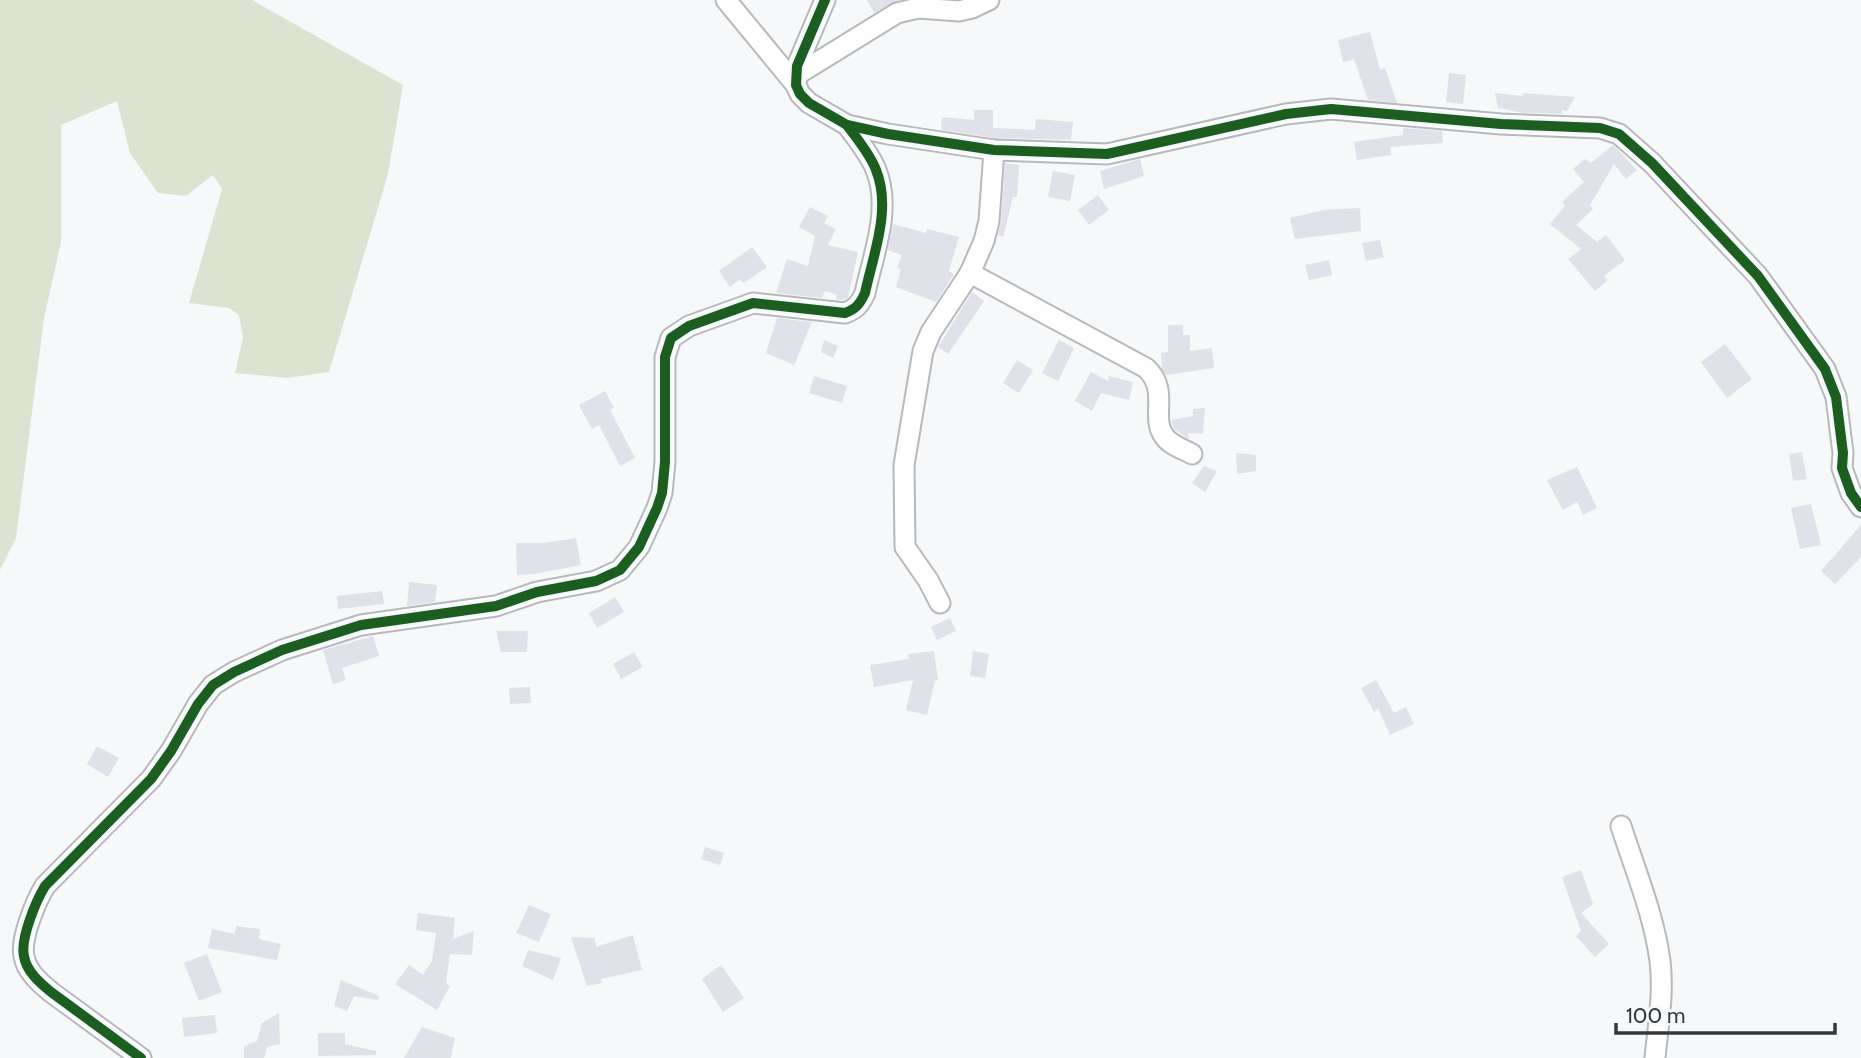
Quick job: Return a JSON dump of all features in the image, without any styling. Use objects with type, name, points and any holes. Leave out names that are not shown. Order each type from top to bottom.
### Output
[{"type":"street","points":[[726,0],[796,80]]},
{"type":"street","points":[[825,0],[797,66],[796,80],[800,94],[809,103],[847,125],[888,134],[994,150],[1107,154],[1286,114],[1331,108],[1501,124],[1600,128],[1619,134],[1652,163],[1758,276],[1825,369],[1836,397],[1843,453],[1842,468],[1851,493],[1861,507]]},
{"type":"street","points":[[796,80],[897,13],[918,8],[959,11],[989,0]]},
{"type":"street","points":[[141,1058],[51,992],[38,981],[28,967],[23,955],[25,939],[38,898],[45,886],[151,779],[205,694],[213,685],[234,672],[282,650],[361,625],[496,606],[537,592],[596,581],[620,570],[639,547],[662,493],[665,462],[665,357],[671,338],[689,326],[753,303],[845,313],[860,304],[882,216],[881,191],[877,171],[847,125]]},
{"type":"street","points":[[940,603],[905,547],[904,465],[923,351],[931,332],[970,273],[984,241],[989,221],[994,150]]},
{"type":"street","points":[[970,273],[1146,368],[1155,376],[1161,429],[1165,437],[1192,454]]},
{"type":"street","points":[[1621,826],[1653,928],[1660,961],[1662,995],[1655,1058]]},
{"type":"green space","points":[[0,0],[252,0],[403,85],[388,174],[329,372],[287,378],[235,373],[243,338],[239,315],[229,308],[189,303],[222,189],[213,175],[186,196],[158,193],[130,153],[117,101],[61,125],[61,242],[44,318],[16,538],[0,570]]},
{"type":"building","points":[[867,0],[899,0],[874,13]]},
{"type":"building","points":[[1370,32],[1380,70],[1385,68],[1397,103],[1368,100],[1354,59],[1343,62],[1338,40]]},
{"type":"building","points":[[1449,73],[1466,75],[1463,104],[1446,102]]},
{"type":"building","points":[[1495,93],[1575,97],[1567,111],[1562,110],[1562,114],[1524,113],[1498,108]]},
{"type":"building","points":[[974,110],[993,110],[993,128],[1035,130],[1036,119],[1073,122],[1071,140],[995,138],[941,130],[942,117],[974,120]]},
{"type":"building","points":[[1403,128],[1442,131],[1443,143],[1390,147],[1391,155],[1357,160],[1354,142],[1403,135]]},
{"type":"building","points":[[1613,145],[1637,170],[1626,179],[1614,164],[1590,205],[1593,209],[1576,225],[1597,242],[1606,235],[1625,260],[1604,276],[1608,280],[1595,291],[1568,259],[1581,249],[1550,224],[1565,206],[1562,202],[1584,182],[1573,169],[1585,159],[1591,163]]},
{"type":"building","points":[[1140,159],[1144,176],[1104,189],[1100,171]]},
{"type":"building","points":[[1005,163],[1019,165],[1017,197],[1013,197],[1003,237],[998,235]]},
{"type":"building","points":[[1053,171],[1075,175],[1070,201],[1048,197]]},
{"type":"building","points":[[1098,195],[1109,210],[1089,225],[1078,210]]},
{"type":"building","points":[[810,207],[828,216],[824,223],[836,229],[828,245],[858,252],[848,298],[843,300],[836,300],[837,295],[825,291],[822,298],[776,293],[787,259],[808,266],[815,236],[799,227]]},
{"type":"building","points":[[1360,208],[1361,231],[1295,239],[1290,218],[1323,210]]},
{"type":"building","points":[[893,224],[926,233],[927,229],[959,237],[949,271],[954,274],[936,302],[896,287],[901,269],[897,268],[902,255],[888,250]]},
{"type":"building","points":[[1380,240],[1384,257],[1366,261],[1362,243]]},
{"type":"building","points":[[752,247],[767,267],[744,283],[739,280],[730,287],[719,271]]},
{"type":"building","points":[[1329,260],[1332,275],[1309,280],[1305,265]]},
{"type":"building","points":[[972,292],[984,301],[948,354],[938,347]]},
{"type":"building","points":[[777,318],[812,322],[794,365],[766,353]]},
{"type":"building","points":[[1168,325],[1183,325],[1183,335],[1190,335],[1190,351],[1212,348],[1214,368],[1166,375],[1162,369],[1161,353],[1168,352]]},
{"type":"building","points":[[824,340],[838,346],[833,358],[821,352]]},
{"type":"building","points":[[1059,340],[1074,348],[1058,381],[1042,373]]},
{"type":"building","points":[[1725,344],[1752,379],[1727,398],[1701,362]]},
{"type":"building","points":[[1017,360],[1033,370],[1019,393],[1003,383]]},
{"type":"building","points":[[1091,372],[1108,381],[1109,376],[1133,382],[1129,400],[1101,393],[1092,411],[1075,401]]},
{"type":"building","points":[[814,376],[847,386],[842,403],[809,393]]},
{"type":"building","points":[[605,391],[614,408],[610,410],[635,458],[620,466],[599,425],[592,429],[579,405]]},
{"type":"building","points":[[1205,408],[1203,434],[1188,433],[1189,439],[1174,429],[1171,420],[1193,416],[1193,409]]},
{"type":"building","points":[[1802,452],[1807,479],[1793,481],[1789,454]]},
{"type":"building","points":[[1236,453],[1256,455],[1256,471],[1237,474]]},
{"type":"building","points":[[1204,466],[1217,471],[1205,492],[1192,483]]},
{"type":"building","points":[[1577,467],[1597,508],[1583,515],[1577,502],[1563,510],[1547,480]]},
{"type":"building","points":[[1811,504],[1821,545],[1800,549],[1791,508]]},
{"type":"building","points":[[1861,525],[1861,557],[1835,584],[1821,571]]},
{"type":"building","points":[[576,538],[581,565],[517,575],[516,543],[543,543]]},
{"type":"building","points":[[409,582],[437,585],[435,602],[407,606]]},
{"type":"building","points":[[382,591],[384,604],[338,609],[337,596]]},
{"type":"building","points":[[615,597],[624,612],[597,628],[589,613]]},
{"type":"building","points":[[950,618],[956,631],[937,640],[931,627]]},
{"type":"building","points":[[496,631],[528,631],[527,652],[501,652]]},
{"type":"building","points":[[373,636],[379,656],[342,668],[346,680],[333,684],[323,650]]},
{"type":"building","points":[[934,651],[938,680],[935,681],[927,715],[906,710],[913,680],[874,687],[870,665],[909,659],[908,654]]},
{"type":"building","points":[[973,651],[989,654],[985,678],[970,676]]},
{"type":"building","points":[[634,652],[643,667],[621,679],[613,664]]},
{"type":"building","points":[[1376,680],[1394,713],[1406,707],[1414,724],[1390,735],[1378,708],[1374,712],[1361,688]]},
{"type":"building","points":[[530,687],[531,703],[510,704],[509,688]]},
{"type":"building","points":[[97,746],[119,758],[108,777],[87,764]]},
{"type":"building","points":[[705,847],[724,853],[720,865],[701,859]]},
{"type":"building","points":[[1581,870],[1593,904],[1581,913],[1609,944],[1595,957],[1576,936],[1581,931],[1562,877]]},
{"type":"building","points":[[529,905],[551,914],[539,942],[516,933]]},
{"type":"building","points":[[418,913],[455,918],[453,939],[474,931],[472,955],[450,954],[446,983],[450,986],[437,1010],[395,984],[409,965],[423,975],[432,961],[436,933],[416,930]]},
{"type":"building","points":[[236,926],[260,929],[259,939],[281,944],[277,960],[208,948],[212,929],[235,934]]},
{"type":"building","points":[[633,935],[642,970],[601,979],[602,983],[587,986],[571,937],[595,938],[596,947]]},
{"type":"building","points":[[528,950],[561,958],[553,980],[522,966]]},
{"type":"building","points":[[207,954],[222,992],[199,1001],[184,963]]},
{"type":"building","points":[[721,965],[744,998],[723,1012],[702,979]]},
{"type":"building","points":[[341,980],[379,996],[378,1000],[354,996],[347,1011],[334,1006]]},
{"type":"building","points":[[279,1013],[280,1044],[267,1047],[264,1058],[244,1058],[244,1046],[257,1041],[262,1023]]},
{"type":"building","points":[[215,1015],[217,1033],[184,1037],[182,1018]]},
{"type":"building","points":[[422,1027],[455,1038],[451,1058],[404,1058]]},
{"type":"building","points":[[318,1033],[345,1033],[345,1044],[376,1051],[376,1055],[318,1056]]},
{"type":"cycle path","points":[[825,0],[797,66],[796,85],[800,94],[809,103],[847,125],[888,134],[994,150],[1107,154],[1286,114],[1331,109],[1501,124],[1600,128],[1619,134],[1652,163],[1758,276],[1825,369],[1836,397],[1843,453],[1842,468],[1851,493],[1861,507]]},
{"type":"cycle path","points":[[141,1058],[51,992],[38,981],[28,967],[24,956],[24,940],[33,910],[45,886],[151,779],[198,704],[213,685],[234,672],[282,650],[361,625],[496,606],[537,592],[596,581],[620,570],[639,547],[662,493],[665,462],[665,357],[671,338],[689,326],[753,303],[845,313],[855,308],[863,297],[880,232],[882,200],[876,170],[847,125]]}]
